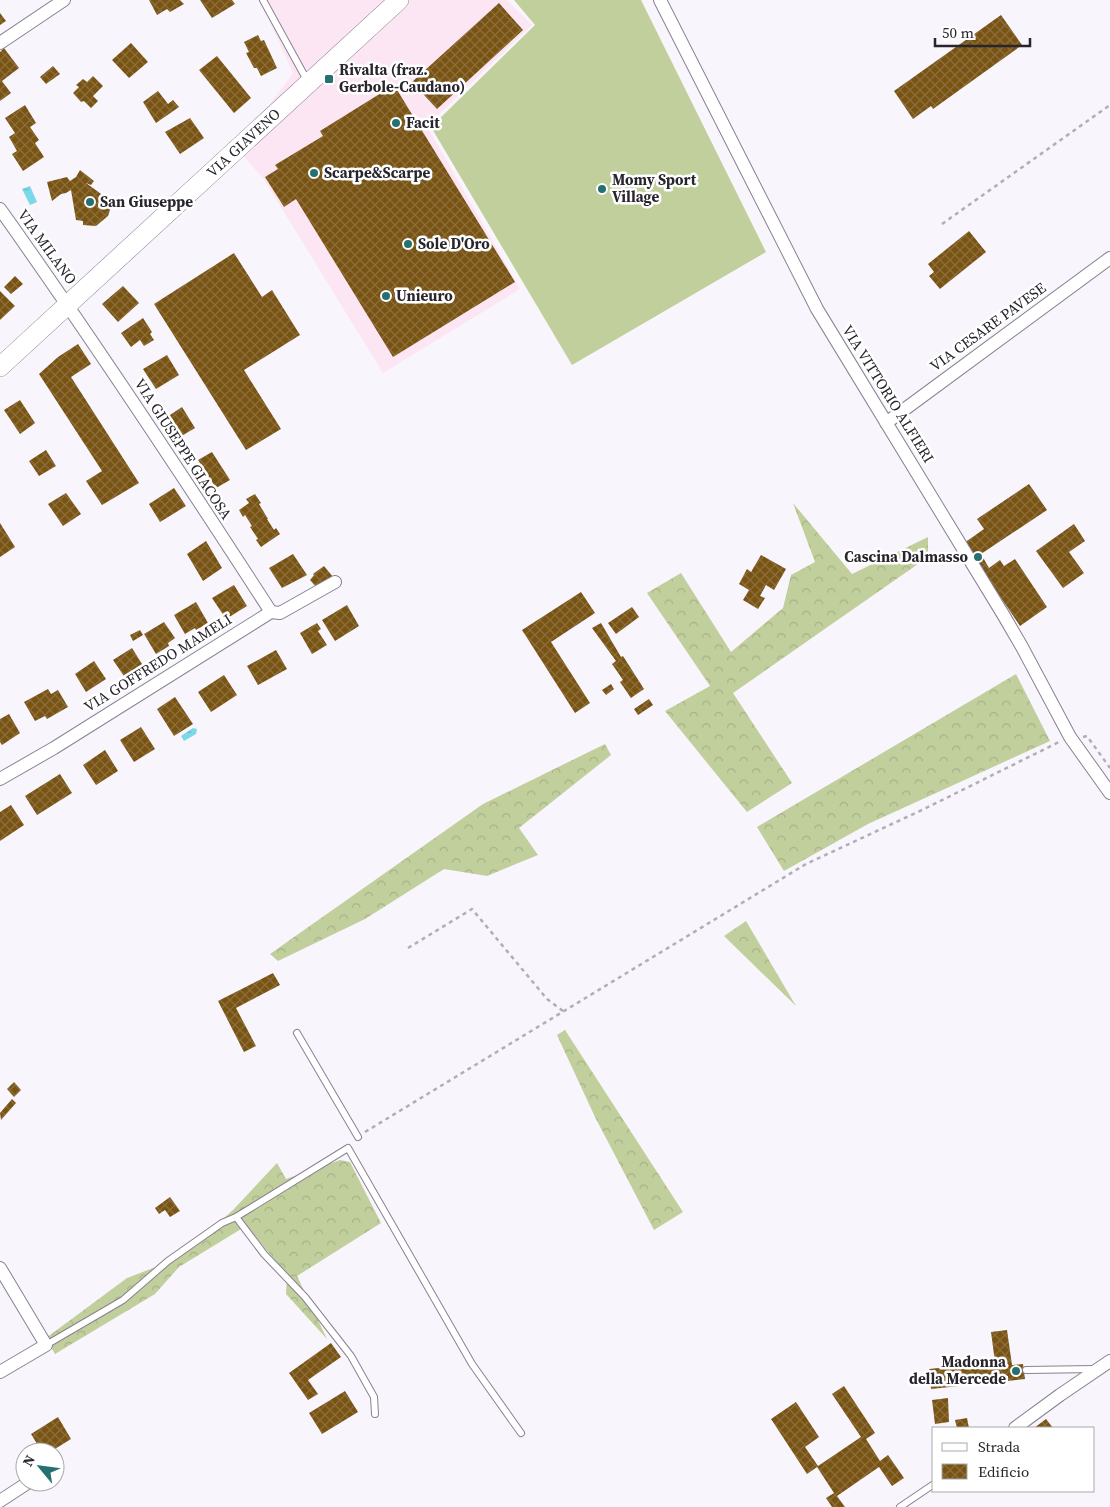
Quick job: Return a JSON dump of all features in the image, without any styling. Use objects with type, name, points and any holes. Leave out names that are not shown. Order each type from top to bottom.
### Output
[{"type":"main road","name":"VIA GIAVENO","points":[[0,367],[399,0]]},
{"type":"street","points":[[0,43],[64,0]]},
{"type":"street","name":"VIA VITTORIO ALFIERI","points":[[660,0],[817,309],[1022,646],[1070,737],[1110,793]]},
{"type":"street","name":"VIA MILANO","points":[[0,210],[68,304]]},
{"type":"street","name":"VIA CESARE PAVESE","points":[[886,423],[1110,258]]},
{"type":"street","name":"VIA GIUSEPPE GIACOSA","points":[[68,304],[270,612]]},
{"type":"street","name":"VIA GOFFREDO MAMELI","points":[[0,779],[270,612],[280,613],[335,582]]},
{"type":"street","points":[[0,1268],[46,1345],[0,1372]]},
{"type":"street","points":[[1016,1427],[1104,1365]]},
{"type":"street","points":[[0,1500],[15,1491]]},
{"type":"lane","points":[[263,0],[308,84]]},
{"type":"lane","points":[[297,1033],[358,1137]]},
{"type":"lane","points":[[46,1345],[123,1300],[168,1261],[222,1223],[236,1217],[348,1148],[472,1364],[521,1433]]},
{"type":"lane","points":[[236,1217],[264,1254],[305,1297],[350,1356],[374,1397],[375,1414]]},
{"type":"lane","points":[[1026,1370],[1104,1365]]},
{"type":"lane","points":[[900,1507],[932,1485]]},
{"type":"path","points":[[942,224],[1110,105]]},
{"type":"path","points":[[358,1137],[806,864],[922,810],[1070,737]]},
{"type":"path","points":[[408,948],[472,909],[547,999],[563,1011]]},
{"type":"shaded area","points":[[260,0],[507,0],[532,25],[427,126],[520,289],[383,373],[263,178],[237,149],[293,73]]},
{"type":"green space","name":"Momy Sport Village","points":[[514,0],[641,0],[766,252],[572,365],[431,127],[535,25]]},
{"type":"green space","points":[[793,503],[852,574],[928,537],[928,557],[733,693],[792,783],[747,812],[665,711],[710,686],[647,593],[681,573],[731,652],[783,608],[791,575],[815,562]]},
{"type":"green space","points":[[1016,674],[1050,741],[868,824],[784,871],[757,827]]},
{"type":"green space","points":[[605,744],[611,755],[519,828],[538,855],[487,876],[444,869],[365,919],[278,961],[270,954],[483,804]]},
{"type":"green space","points":[[746,921],[796,1006],[724,936]]},
{"type":"green space","points":[[565,1030],[683,1212],[654,1230],[595,1117],[557,1035]]},
{"type":"green space","points":[[340,1160],[350,1162],[381,1223],[297,1276],[327,1339],[286,1294],[287,1274],[246,1226],[179,1267],[155,1294],[55,1354],[46,1338],[127,1278],[179,1258],[233,1210],[277,1163],[286,1179]]},
{"type":"water","points":[[30,186],[37,202],[30,205],[22,189]]},
{"type":"water","points":[[193,728],[197,729],[196,734],[184,741],[181,736]]},
{"type":"building","points":[[149,0],[180,0],[184,4],[170,12],[167,9],[157,15]]},
{"type":"building","points":[[200,0],[232,0],[235,4],[212,18]]},
{"type":"building","points":[[499,3],[523,30],[437,109],[412,82]]},
{"type":"building","points":[[0,13],[6,21],[0,25]]},
{"type":"building","points":[[1001,15],[1022,45],[933,109],[931,106],[913,119],[894,91]]},
{"type":"building","points":[[258,35],[261,41],[264,40],[277,68],[261,76],[246,53],[249,52],[244,42]]},
{"type":"building","points":[[131,43],[148,62],[129,78],[112,60]]},
{"type":"building","points":[[4,48],[19,68],[2,81],[11,93],[0,101],[0,52]]},
{"type":"building","points":[[217,56],[251,98],[234,113],[199,70]]},
{"type":"building","points":[[53,66],[60,74],[46,84],[40,77]]},
{"type":"building","points":[[93,76],[103,86],[93,96],[98,101],[91,108],[84,101],[81,102],[73,93],[79,87],[76,85],[83,79],[87,82]]},
{"type":"building","name":"Sole D'Oro","points":[[394,85],[515,282],[393,357],[296,199],[284,207],[265,177],[278,169],[275,165],[323,136],[320,131]]},
{"type":"building","points":[[158,91],[168,104],[173,100],[179,107],[156,123],[143,102]]},
{"type":"building","points":[[25,105],[36,123],[30,127],[39,140],[35,143],[44,157],[23,171],[12,154],[17,151],[9,137],[15,133],[5,118]]},
{"type":"building","points":[[190,118],[204,138],[180,154],[165,132]]},
{"type":"building","name":"San Giuseppe","points":[[80,170],[94,181],[91,185],[86,183],[108,199],[106,205],[111,207],[108,216],[96,226],[83,225],[83,221],[76,220],[71,190],[61,194],[52,201],[47,182],[67,177],[70,181],[76,177]]},
{"type":"building","points":[[969,231],[986,252],[940,289],[929,276],[934,272],[928,264]]},
{"type":"building","points":[[234,253],[262,297],[272,290],[300,335],[244,370],[281,429],[246,450],[154,304]]},
{"type":"building","points":[[15,276],[23,284],[11,294],[4,287]]},
{"type":"building","points":[[123,286],[139,303],[118,322],[102,304]]},
{"type":"building","points":[[0,291],[15,306],[0,320]]},
{"type":"building","points":[[143,318],[152,332],[150,334],[154,340],[144,346],[140,340],[131,347],[121,333]]},
{"type":"building","points":[[78,344],[91,364],[71,377],[139,483],[102,505],[86,481],[102,471],[39,374],[58,357]]},
{"type":"building","points":[[167,355],[179,375],[156,389],[143,369]]},
{"type":"building","points":[[20,400],[35,423],[20,434],[4,410]]},
{"type":"building","points":[[182,407],[195,428],[180,437],[167,417]]},
{"type":"building","points":[[46,450],[56,466],[39,476],[29,461]]},
{"type":"building","points":[[212,452],[230,480],[216,488],[198,460]]},
{"type":"building","name":"Cascina Dalmasso","points":[[1029,484],[1047,510],[981,554],[989,568],[1000,560],[1004,566],[1015,559],[1047,607],[1020,626],[964,543],[984,529],[977,519]]},
{"type":"building","points":[[174,488],[186,506],[160,522],[149,504]]},
{"type":"building","points":[[66,493],[81,514],[63,526],[48,504]]},
{"type":"building","points":[[255,494],[261,503],[259,504],[267,519],[274,530],[276,528],[280,534],[261,547],[250,527],[252,526],[245,515],[243,517],[239,510],[249,503],[246,499]]},
{"type":"building","points":[[0,523],[15,547],[0,557]]},
{"type":"building","points":[[1074,524],[1085,541],[1069,552],[1084,573],[1063,588],[1036,551]]},
{"type":"building","points":[[206,541],[222,568],[203,581],[187,554]]},
{"type":"building","points":[[293,554],[307,575],[282,588],[269,568]]},
{"type":"building","points":[[761,555],[786,569],[774,590],[766,585],[760,596],[765,598],[758,609],[743,600],[749,590],[739,584],[747,569],[751,572]]},
{"type":"building","points":[[324,566],[333,577],[316,587],[310,580],[313,574]]},
{"type":"building","points":[[234,585],[247,606],[226,619],[212,598]]},
{"type":"building","points":[[581,592],[595,613],[551,642],[590,703],[575,713],[522,630]]},
{"type":"building","points":[[196,602],[208,623],[185,634],[174,615]]},
{"type":"building","points":[[347,605],[359,626],[335,641],[322,620]]},
{"type":"building","points":[[632,607],[639,617],[616,634],[608,623]]},
{"type":"building","points":[[164,622],[175,638],[168,643],[169,646],[156,654],[144,634]]},
{"type":"building","points":[[317,623],[321,629],[318,631],[327,645],[312,654],[300,633]]},
{"type":"building","points":[[601,623],[621,657],[623,656],[644,689],[631,698],[620,682],[623,680],[612,664],[616,661],[592,628]]},
{"type":"building","points":[[140,630],[143,635],[133,641],[130,635]]},
{"type":"building","points":[[132,648],[147,672],[128,682],[113,660]]},
{"type":"building","points":[[276,650],[287,669],[258,685],[247,666]]},
{"type":"building","points":[[94,661],[106,679],[86,692],[75,674]]},
{"type":"building","points":[[224,675],[237,695],[211,712],[198,692]]},
{"type":"building","points":[[611,684],[614,689],[606,695],[602,690]]},
{"type":"building","points":[[48,689],[51,694],[58,690],[68,707],[47,719],[45,716],[35,721],[24,702]]},
{"type":"building","points":[[175,697],[193,724],[174,736],[157,709]]},
{"type":"building","points":[[649,699],[653,705],[638,715],[634,709]]},
{"type":"building","points":[[9,714],[20,733],[2,745],[0,742],[0,719]]},
{"type":"building","points":[[141,727],[155,749],[134,762],[120,740]]},
{"type":"building","points":[[105,750],[118,771],[96,785],[83,765]]},
{"type":"building","points":[[60,774],[72,793],[37,815],[25,796]]},
{"type":"building","points":[[11,805],[24,825],[0,841],[0,812]]},
{"type":"building","points":[[273,973],[280,985],[236,1008],[256,1046],[244,1052],[218,1001]]},
{"type":"building","points":[[14,1082],[21,1090],[14,1097],[7,1089]]},
{"type":"building","points":[[12,1099],[16,1103],[1,1120],[0,1113]]},
{"type":"building","points":[[170,1197],[180,1211],[170,1217],[165,1210],[159,1214],[155,1208]]},
{"type":"building","points":[[1007,1330],[1012,1365],[1023,1364],[1025,1379],[1008,1381],[1008,1376],[997,1377],[997,1382],[931,1389],[929,1369],[995,1362],[991,1332]]},
{"type":"building","points":[[331,1343],[341,1357],[308,1380],[318,1394],[308,1400],[289,1373]]},
{"type":"building","points":[[844,1386],[875,1433],[866,1439],[880,1461],[888,1455],[904,1478],[892,1486],[879,1467],[837,1496],[845,1507],[832,1507],[826,1498],[834,1493],[817,1467],[807,1474],[771,1419],[796,1402],[819,1437],[805,1447],[818,1466],[861,1437],[832,1394]]},
{"type":"building","points":[[345,1391],[358,1412],[322,1434],[309,1413]]},
{"type":"building","points":[[948,1398],[949,1422],[935,1424],[932,1400]]},
{"type":"building","points":[[58,1417],[71,1439],[65,1443],[36,1442],[31,1434]]},
{"type":"building","points":[[967,1418],[969,1427],[957,1427],[955,1420]]},
{"type":"building","points":[[1046,1419],[1052,1427],[1035,1427]]},
{"type":"place","name":"Rivalta (fraz. Gerbole-Caudano)","points":[[329,79]]},
{"type":"place","name":"Facit","points":[[396,123]]},
{"type":"place","name":"Scarpe&Scarpe","points":[[314,173]]},
{"type":"place","name":"Momy Sport Village","points":[[602,189]]},
{"type":"place","name":"San Giuseppe","points":[[90,202]]},
{"type":"place","name":"Sole D'Oro","points":[[408,244]]},
{"type":"place","name":"Unieuro","points":[[386,296]]},
{"type":"place","name":"Cascina Dalmasso","points":[[978,557]]},
{"type":"place","name":"Madonna della Mercede","points":[[1016,1371]]}]
